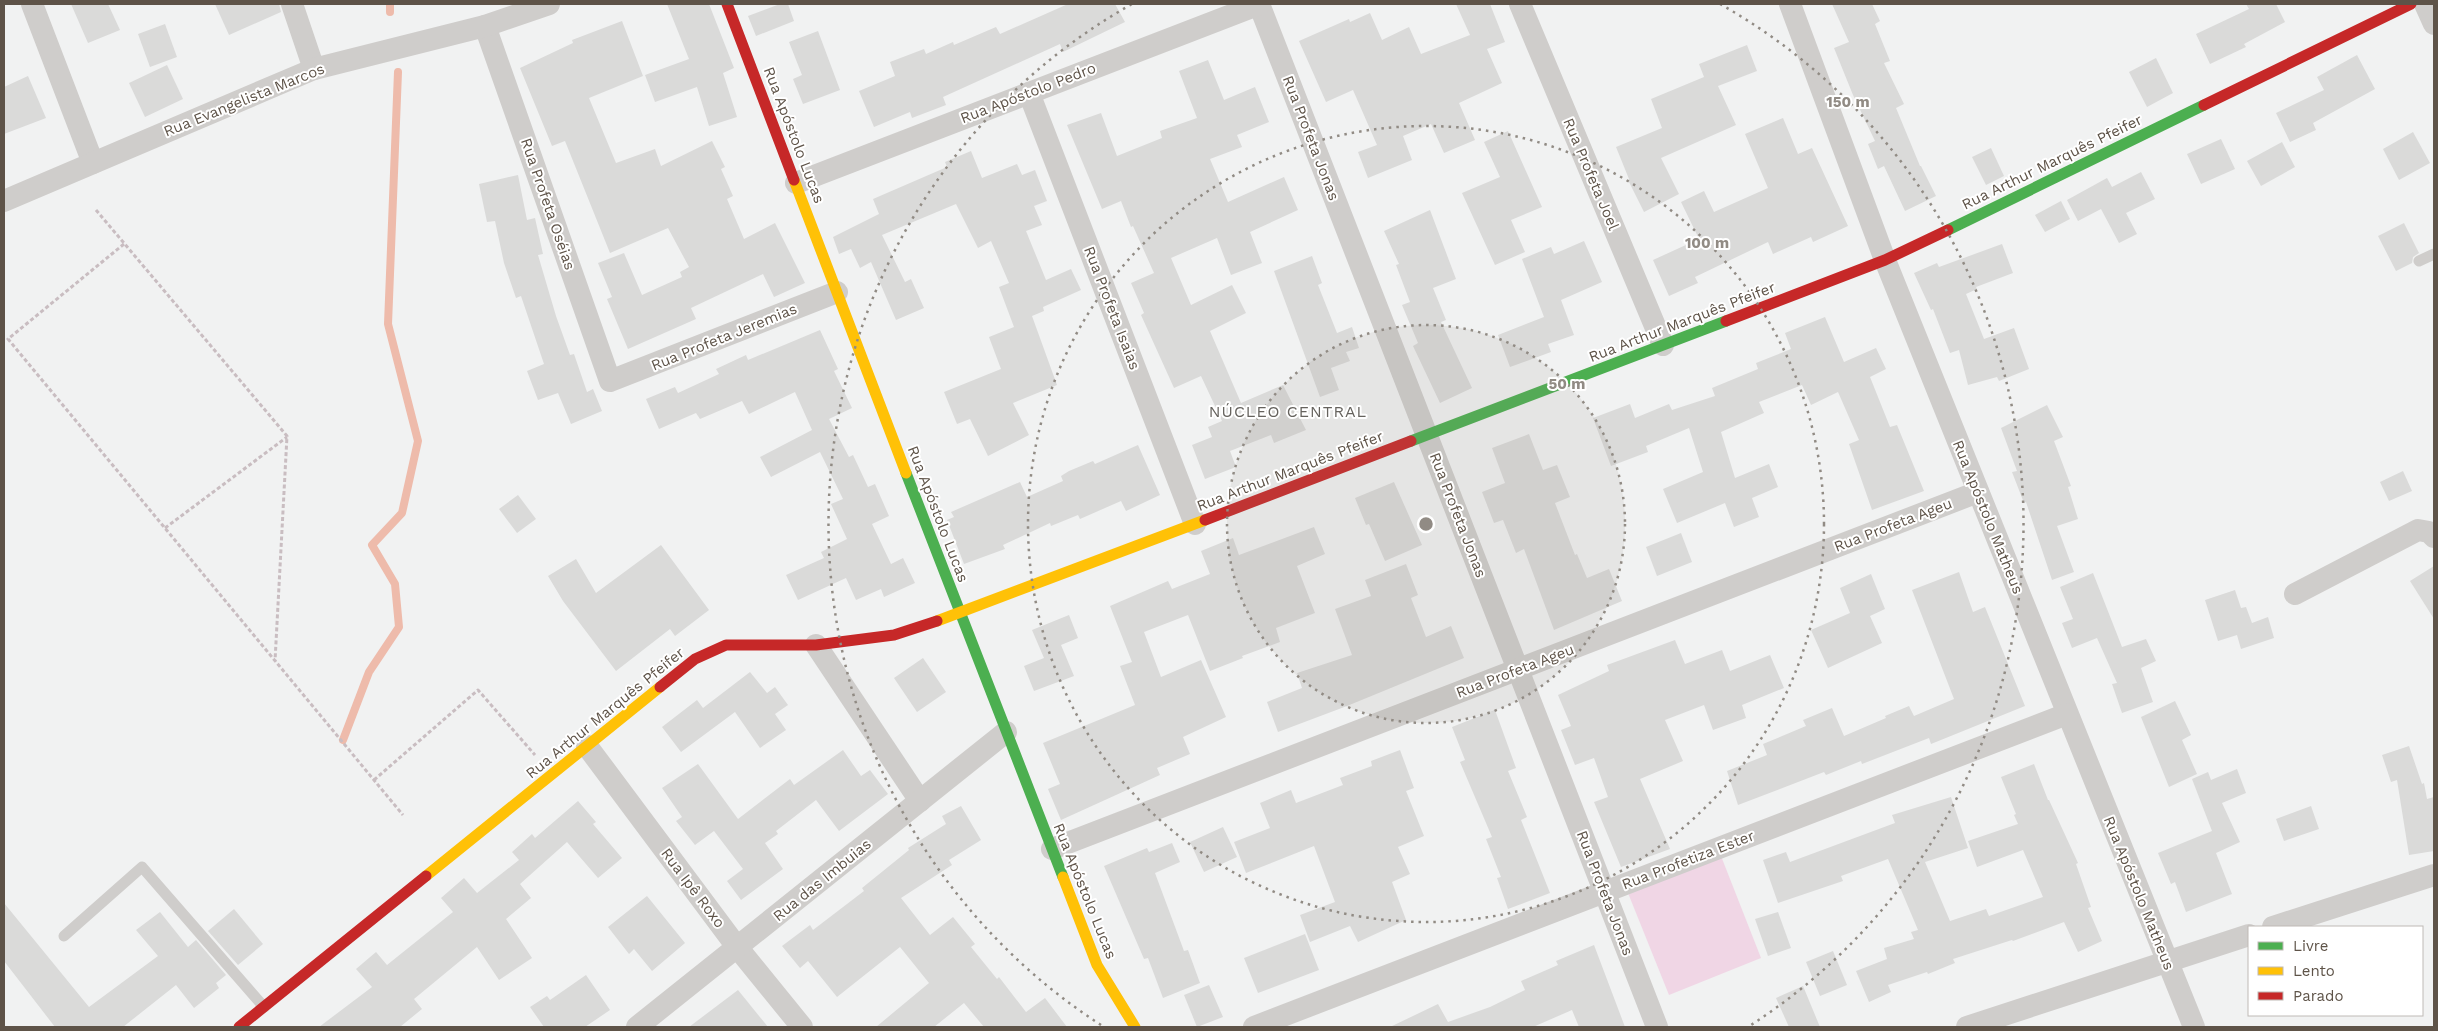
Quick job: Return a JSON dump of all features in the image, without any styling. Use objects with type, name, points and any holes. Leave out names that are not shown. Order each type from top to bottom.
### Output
[{"type":"street","points":[[32,4],[93,163]]},
{"type":"street","points":[[292,4],[314,69]]},
{"type":"street","name":"Rua Evangelista Marcos","points":[[4,201],[314,69],[486,26],[549,4]]},
{"type":"street","name":"Rua Apóstolo Lucas","points":[[728,4],[960,614],[1097,966],[1135,1027]]},
{"type":"street","name":"Rua Apóstolo Pedro","points":[[796,183],[1259,4]]},
{"type":"street","name":"Rua Profeta Jonas","points":[[1259,4],[1657,1027]]},
{"type":"street","name":"Rua Profeta Joel","points":[[1520,4],[1663,345]]},
{"type":"street","name":"Rua Apóstolo Matheus","points":[[1790,4],[1885,260],[2194,1027]]},
{"type":"street","name":"Rua Arthur Marquês Pfeifer","points":[[239,1027],[695,659],[726,645],[816,645],[894,635],[960,614],[1885,260],[2411,4]]},
{"type":"street","points":[[2425,4],[2434,24]]},
{"type":"street","name":"Rua Profeta Oséias","points":[[486,26],[610,382]]},
{"type":"street","name":"Rua Profeta Isaias","points":[[1029,93],[1194,524]]},
{"type":"street","name":"Rua Profeta Jeremias","points":[[610,382],[837,292]]},
{"type":"street","name":"Rua Profeta Ageu","points":[[1052,849],[1978,492]]},
{"type":"street","points":[[2295,594],[2418,530],[2429,532],[2434,537]]},
{"type":"street","points":[[816,645],[920,801]]},
{"type":"street","name":"Rua Profetiza Ester","points":[[1254,1027],[2067,714]]},
{"type":"street","name":"Rua das Imbuias","points":[[637,1027],[1006,732]]},
{"type":"street","name":"Rua Ipê Roxo","points":[[587,746],[737,947],[802,1027]]},
{"type":"street","points":[[2276,926],[2434,874]]},
{"type":"street","points":[[1967,1027],[2248,935]]},
{"type":"lane","points":[[2419,261],[2434,254]]},
{"type":"lane","points":[[64,936],[142,868],[264,1007]]},
{"type":"path","points":[[96,210],[288,436],[275,661]]},
{"type":"path","points":[[124,244],[8,339],[403,815]]},
{"type":"path","points":[[164,528],[288,436]]},
{"type":"path","points":[[374,780],[478,690],[552,774]]},
{"type":"shaded area","points":[[1721,856],[1761,958],[1669,995],[1628,893]]},
{"type":"building","points":[[71,4],[108,4],[120,30],[88,43]]},
{"type":"building","points":[[215,4],[279,4],[281,12],[229,35]]},
{"type":"building","points":[[667,4],[709,4],[734,68],[723,73],[737,117],[709,126],[697,87],[655,102],[645,75],[689,59]]},
{"type":"building","points":[[780,4],[788,4],[794,21],[756,36],[748,16]]},
{"type":"building","points":[[1068,4],[1115,4],[1125,22],[1063,52],[1060,44],[943,97],[946,105],[912,118],[910,112],[874,127],[859,91],[895,76],[890,62],[924,49],[926,54],[953,42],[954,45],[996,27],[1000,34]]},
{"type":"building","points":[[1456,4],[1490,4],[1505,42],[1487,49],[1502,83],[1459,103],[1475,140],[1444,153],[1431,124],[1403,136],[1412,160],[1368,178],[1358,152],[1377,145],[1353,90],[1326,102],[1299,41],[1349,19],[1350,22],[1370,13],[1382,40],[1409,27],[1421,54],[1470,35]]},
{"type":"building","points":[[1832,4],[1872,4],[1880,21],[1875,24],[1890,61],[1884,63],[1904,104],[1896,108],[1920,166],[1936,196],[1905,211],[1884,166],[1878,169],[1868,144],[1875,141],[1853,95],[1834,48],[1849,42]]},
{"type":"building","points":[[2246,4],[2276,4],[2285,22],[2244,44],[2246,47],[2210,64],[2196,34],[2249,9]]},
{"type":"building","points":[[622,21],[643,76],[589,98],[616,163],[655,149],[661,166],[712,141],[725,167],[721,169],[733,196],[727,199],[744,239],[775,223],[805,283],[774,297],[763,274],[691,308],[696,319],[628,349],[607,299],[612,297],[598,263],[624,253],[642,295],[682,277],[680,272],[689,267],[668,228],[610,253],[565,141],[552,146],[520,68],[573,43],[572,40]]},
{"type":"building","points":[[165,24],[177,57],[150,67],[138,34]]},
{"type":"building","points":[[818,31],[840,90],[803,104],[793,79],[802,75],[789,42]]},
{"type":"building","points":[[1747,45],[1757,71],[1718,86],[1736,125],[1661,158],[1679,194],[1644,212],[1628,180],[1616,147],[1662,128],[1651,99],[1704,77],[1699,64]]},
{"type":"building","points":[[2357,55],[2375,89],[2313,123],[2316,130],[2290,142],[2276,113],[2324,90],[2317,77]]},
{"type":"building","points":[[2156,58],[2173,93],[2147,107],[2129,72]]},
{"type":"building","points":[[1208,60],[1224,100],[1255,87],[1269,122],[1237,135],[1242,147],[1210,159],[1228,202],[1284,177],[1298,210],[1250,232],[1262,263],[1231,275],[1217,238],[1171,258],[1191,305],[1232,285],[1246,313],[1210,331],[1241,403],[1283,385],[1306,430],[1274,443],[1271,435],[1230,451],[1236,467],[1205,479],[1192,445],[1212,437],[1208,427],[1222,421],[1201,376],[1174,388],[1141,315],[1144,313],[1131,283],[1154,273],[1133,226],[1131,227],[1121,201],[1102,209],[1067,125],[1101,113],[1117,156],[1162,138],[1160,131],[1197,118],[1179,71]]},
{"type":"building","points":[[167,65],[183,99],[145,117],[129,83]]},
{"type":"building","points":[[28,76],[46,118],[4,134],[4,87]]},
{"type":"building","points":[[1783,118],[1798,154],[1812,148],[1848,226],[1813,242],[1811,237],[1773,254],[1768,242],[1695,277],[1698,283],[1669,296],[1653,260],[1699,239],[1681,202],[1704,191],[1714,212],[1768,188],[1745,134]]},
{"type":"building","points":[[1508,131],[1542,207],[1511,220],[1525,252],[1495,265],[1462,193],[1500,177],[1484,142]]},
{"type":"building","points":[[2413,132],[2430,163],[2399,180],[2383,149]]},
{"type":"building","points":[[2221,139],[2235,169],[2201,184],[2187,154]]},
{"type":"building","points":[[2282,142],[2295,167],[2261,186],[2247,161]]},
{"type":"building","points":[[1991,148],[2004,176],[1986,185],[1972,157]]},
{"type":"building","points":[[971,151],[982,178],[1017,164],[1022,175],[1035,170],[1047,201],[1034,206],[1042,225],[1026,231],[1046,280],[1071,269],[1081,290],[1043,307],[1044,311],[1032,316],[1057,385],[1013,403],[1029,435],[988,456],[970,419],[957,424],[944,392],[1001,369],[989,337],[1014,327],[999,287],[1009,283],[991,241],[978,248],[956,204],[882,235],[905,282],[911,279],[924,308],[896,320],[871,262],[860,268],[851,249],[839,254],[833,237],[879,214],[873,199],[947,167],[945,162]]},
{"type":"building","points":[[2141,172],[2155,199],[2126,213],[2137,234],[2119,243],[2101,209],[2078,221],[2067,200],[2107,178],[2112,187]]},
{"type":"building","points":[[518,175],[527,220],[535,218],[543,254],[538,255],[556,316],[570,355],[574,354],[587,392],[593,389],[602,411],[571,424],[558,393],[538,400],[527,371],[544,364],[521,296],[516,298],[504,263],[495,221],[487,222],[479,184]]},
{"type":"building","points":[[2061,201],[2070,219],[2045,232],[2035,215]]},
{"type":"building","points":[[1430,210],[1456,279],[1433,288],[1446,320],[1441,322],[1472,388],[1440,403],[1413,346],[1418,343],[1402,305],[1410,302],[1396,265],[1399,264],[1384,231]]},
{"type":"building","points":[[2404,223],[2419,253],[2413,257],[2412,263],[2396,271],[2378,236]]},
{"type":"building","points":[[1584,241],[1602,282],[1561,300],[1574,335],[1548,344],[1551,352],[1510,367],[1498,335],[1544,317],[1522,259],[1551,247],[1554,254]]},
{"type":"building","points":[[2002,244],[2013,273],[1976,287],[1977,289],[1966,294],[1984,339],[2014,328],[2029,369],[1999,381],[1997,377],[1968,385],[1959,350],[1950,353],[1933,309],[1931,310],[1914,273],[1937,263],[1939,267]]},
{"type":"building","points":[[1312,256],[1322,283],[1318,285],[1337,333],[1352,327],[1359,348],[1346,352],[1350,361],[1331,368],[1339,390],[1320,397],[1274,271]]},
{"type":"building","points":[[1825,317],[1844,362],[1876,348],[1886,369],[1870,377],[1890,427],[1897,425],[1924,491],[1872,510],[1849,444],[1859,440],[1838,392],[1811,405],[1802,385],[1759,402],[1764,413],[1721,432],[1735,478],[1769,464],[1778,487],[1752,498],[1759,517],[1734,527],[1725,503],[1677,523],[1663,489],[1703,472],[1689,428],[1646,446],[1648,452],[1611,466],[1593,418],[1630,404],[1635,418],[1669,404],[1672,410],[1715,396],[1712,388],[1758,369],[1756,363],[1791,349],[1785,333]]},
{"type":"building","points":[[820,330],[838,369],[834,371],[852,408],[829,419],[849,457],[853,455],[868,487],[875,484],[889,516],[872,524],[891,564],[903,558],[915,583],[884,597],[881,589],[856,600],[846,578],[798,600],[786,575],[824,558],[821,552],[847,539],[831,504],[843,499],[820,452],[771,477],[760,457],[812,430],[795,392],[749,414],[742,401],[700,419],[696,413],[659,429],[646,399],[675,387],[678,393],[719,374],[716,369],[746,355],[748,360]]},
{"type":"building","points":[[2047,405],[2063,437],[2054,441],[2071,486],[2068,487],[2078,519],[2057,526],[2074,572],[2052,580],[2026,502],[2024,503],[2012,472],[2017,471],[2001,428]]},
{"type":"building","points":[[1529,434],[1543,470],[1557,465],[1570,497],[1555,503],[1575,555],[1577,554],[1587,578],[1609,569],[1622,601],[1554,630],[1524,549],[1516,553],[1503,520],[1494,523],[1482,492],[1505,483],[1492,448]]},
{"type":"building","points":[[1138,445],[1160,495],[1126,511],[1121,501],[1080,519],[1078,515],[1051,526],[1050,523],[1003,545],[1005,549],[964,564],[947,520],[954,517],[951,512],[1020,482],[1027,497],[1063,481],[1061,476],[1069,471],[1093,461],[1095,464]]},
{"type":"building","points":[[2403,471],[2412,491],[2389,501],[2380,482]]},
{"type":"building","points":[[1394,482],[1422,545],[1385,561],[1369,524],[1366,525],[1355,498]]},
{"type":"building","points":[[518,495],[536,519],[517,533],[499,509]]},
{"type":"building","points":[[1314,527],[1325,554],[1297,566],[1315,613],[1276,628],[1280,642],[1242,656],[1243,658],[1210,671],[1188,615],[1144,632],[1161,677],[1201,660],[1226,717],[1183,737],[1190,754],[1157,768],[1160,775],[1061,820],[1048,789],[1060,784],[1043,743],[1135,705],[1120,666],[1132,662],[1110,606],[1168,581],[1172,589],[1210,574],[1201,551],[1233,538],[1239,555]]},
{"type":"building","points":[[1681,533],[1692,562],[1657,576],[1646,547]]},
{"type":"building","points":[[661,545],[709,610],[675,636],[670,629],[616,671],[563,601],[548,576],[576,559],[596,593]]},
{"type":"building","points":[[1406,564],[1418,595],[1411,598],[1426,637],[1451,626],[1464,658],[1278,732],[1267,702],[1302,688],[1297,673],[1352,655],[1335,609],[1371,596],[1365,580]]},
{"type":"building","points":[[2434,566],[2434,619],[2410,581]]},
{"type":"building","points":[[1959,572],[1973,612],[1985,607],[2025,706],[1931,744],[1929,738],[1862,764],[1861,761],[1826,775],[1824,772],[1738,805],[1727,771],[1767,755],[1763,744],[1806,726],[1803,720],[1832,708],[1844,736],[1909,706],[1914,716],[1954,699],[1912,590]]},
{"type":"building","points":[[2093,573],[2122,647],[2146,639],[2156,661],[2141,668],[2153,702],[2122,713],[2112,684],[2117,683],[2097,638],[2072,648],[2062,623],[2073,619],[2060,587]]},
{"type":"building","points":[[1871,574],[1885,609],[1870,616],[1882,643],[1828,668],[1811,630],[1850,613],[1840,588]]},
{"type":"building","points":[[2235,590],[2241,608],[2246,607],[2252,623],[2268,617],[2274,638],[2241,649],[2237,635],[2218,641],[2205,600]]},
{"type":"building","points":[[1069,615],[1078,638],[1061,645],[1074,676],[1034,691],[1024,666],[1044,658],[1032,630]]},
{"type":"building","points":[[1675,640],[1685,664],[1722,650],[1730,671],[1770,655],[1784,688],[1742,705],[1746,718],[1713,730],[1704,705],[1665,720],[1683,761],[1640,779],[1670,849],[1621,867],[1594,802],[1608,797],[1594,758],[1575,765],[1561,730],[1571,726],[1558,695],[1609,671],[1607,665]]},
{"type":"building","points":[[923,658],[946,692],[917,712],[894,678]]},
{"type":"building","points":[[750,672],[767,693],[775,687],[788,705],[775,714],[786,730],[760,748],[735,712],[681,752],[662,727],[697,700],[703,708]]},
{"type":"building","points":[[2175,701],[2191,735],[2182,740],[2197,774],[2169,787],[2141,717]]},
{"type":"building","points":[[1495,710],[1516,768],[1508,771],[1527,817],[1521,820],[1550,893],[1508,909],[1497,878],[1501,877],[1486,839],[1492,837],[1460,762],[1465,760],[1452,727]]},
{"type":"building","points":[[2409,746],[2422,784],[2424,783],[2427,799],[2434,797],[2434,851],[2409,855],[2397,780],[2391,782],[2382,755]]},
{"type":"building","points":[[843,750],[861,776],[870,770],[888,794],[839,831],[816,800],[776,831],[778,834],[765,843],[783,869],[741,900],[727,881],[743,869],[714,831],[695,845],[676,821],[682,817],[662,788],[698,764],[738,819],[790,779],[794,785]]},
{"type":"building","points":[[1400,750],[1414,788],[1406,791],[1424,836],[1398,847],[1410,874],[1392,882],[1406,920],[1358,942],[1350,926],[1310,942],[1300,915],[1335,902],[1314,846],[1246,873],[1234,842],[1270,828],[1260,803],[1291,790],[1296,803],[1343,785],[1340,778],[1372,766],[1371,761]]},
{"type":"building","points":[[2034,764],[2048,800],[2078,863],[2076,864],[2091,907],[2088,908],[2102,941],[2078,952],[2064,922],[2013,941],[1953,959],[1955,963],[1928,974],[1927,972],[1888,985],[1891,992],[1869,1002],[1856,971],[1887,959],[1884,948],[1914,939],[1911,932],[1918,930],[1888,859],[1841,876],[1843,881],[1778,903],[1763,860],[1786,852],[1790,862],[1895,823],[1892,815],[1951,797],[1968,848],[1925,862],[1950,921],[1986,909],[1989,916],[2043,897],[2023,850],[1977,867],[1968,841],[2018,824],[2014,815],[2016,814],[2001,777]]},
{"type":"building","points":[[2237,769],[2246,793],[2222,803],[2240,842],[2216,853],[2232,894],[2186,912],[2175,882],[2171,884],[2158,853],[2212,831],[2192,779],[2208,772],[2211,780]]},
{"type":"building","points":[[578,801],[596,822],[593,824],[622,858],[598,878],[567,842],[520,884],[531,898],[506,919],[532,958],[499,980],[477,947],[414,999],[422,1009],[400,1027],[319,1027],[372,987],[356,969],[376,952],[387,965],[453,912],[441,898],[464,878],[477,893],[519,860],[512,852],[532,834],[535,838]]},
{"type":"building","points":[[961,806],[981,840],[949,860],[952,865],[901,898],[930,935],[953,917],[975,944],[971,947],[997,979],[999,977],[1026,1012],[1045,998],[1067,1027],[984,1027],[964,1003],[934,1027],[876,1027],[929,983],[900,947],[837,997],[808,961],[800,968],[782,946],[810,925],[813,930],[864,891],[862,888],[909,850],[908,848],[946,824],[942,816]]},
{"type":"building","points":[[2311,806],[2319,829],[2284,841],[2276,819]]},
{"type":"building","points":[[1223,827],[1237,857],[1204,872],[1190,842]]},
{"type":"building","points":[[1172,843],[1180,862],[1155,873],[1184,951],[1188,950],[1200,983],[1163,998],[1148,958],[1144,959],[1104,866],[1147,848],[1149,852]]},
{"type":"building","points":[[647,896],[685,943],[652,971],[634,949],[629,954],[608,927]]},
{"type":"building","points":[[4,903],[89,1007],[158,956],[136,930],[160,912],[188,947],[196,940],[226,975],[216,983],[219,988],[194,1008],[176,985],[123,1027],[55,1027],[4,961]]},
{"type":"building","points":[[234,909],[263,944],[238,965],[208,931]]},
{"type":"building","points":[[1778,912],[1791,948],[1768,956],[1755,919]]},
{"type":"building","points":[[1305,934],[1319,970],[1258,993],[1244,958]]},
{"type":"building","points":[[1594,945],[1625,1027],[1579,1027],[1572,1010],[1533,1027],[1390,1027],[1438,1004],[1448,1022],[1490,1007],[1525,990],[1521,981],[1558,965],[1556,961]]},
{"type":"building","points":[[1833,951],[1847,985],[1820,996],[1806,962]]},
{"type":"building","points":[[586,975],[610,1010],[585,1027],[544,1027],[530,1007],[547,996],[550,1000]]},
{"type":"building","points":[[1209,985],[1223,1017],[1197,1027],[1184,995]]},
{"type":"building","points":[[1803,986],[1820,1027],[1789,1027],[1776,998]]},
{"type":"building","points":[[738,990],[768,1027],[689,1027]]},
{"type":"waterway","points":[[390,4],[390,12]]},
{"type":"waterway","points":[[343,740],[369,672],[399,627],[395,584],[372,545],[402,513],[418,441],[388,324],[398,72]]},
{"type":"traffic: fast","points":[[1948,230],[2204,105]]},
{"type":"traffic: fast","points":[[1411,441],[1726,321]]},
{"type":"traffic: fast","points":[[906,473],[1063,877]]},
{"type":"traffic: slow","points":[[794,180],[906,473]]},
{"type":"traffic: slow","points":[[937,621],[1205,520]]},
{"type":"traffic: slow","points":[[426,876],[660,687]]},
{"type":"traffic: slow","points":[[1063,877],[1097,965],[1135,1027]]},
{"type":"traffic: jam","points":[[727,4],[794,180]]},
{"type":"traffic: jam","points":[[2204,105],[2411,4]]},
{"type":"traffic: jam","points":[[1726,321],[1885,260],[1948,230]]},
{"type":"traffic: jam","points":[[1205,520],[1411,441]]},
{"type":"traffic: jam","points":[[660,687],[695,659],[726,645],[816,645],[894,635],[937,621]]},
{"type":"traffic: jam","points":[[239,1027],[426,876]]},
{"type":"district","name":"NÚCLEO CENTRAL","points":[[1288,411]]}]
